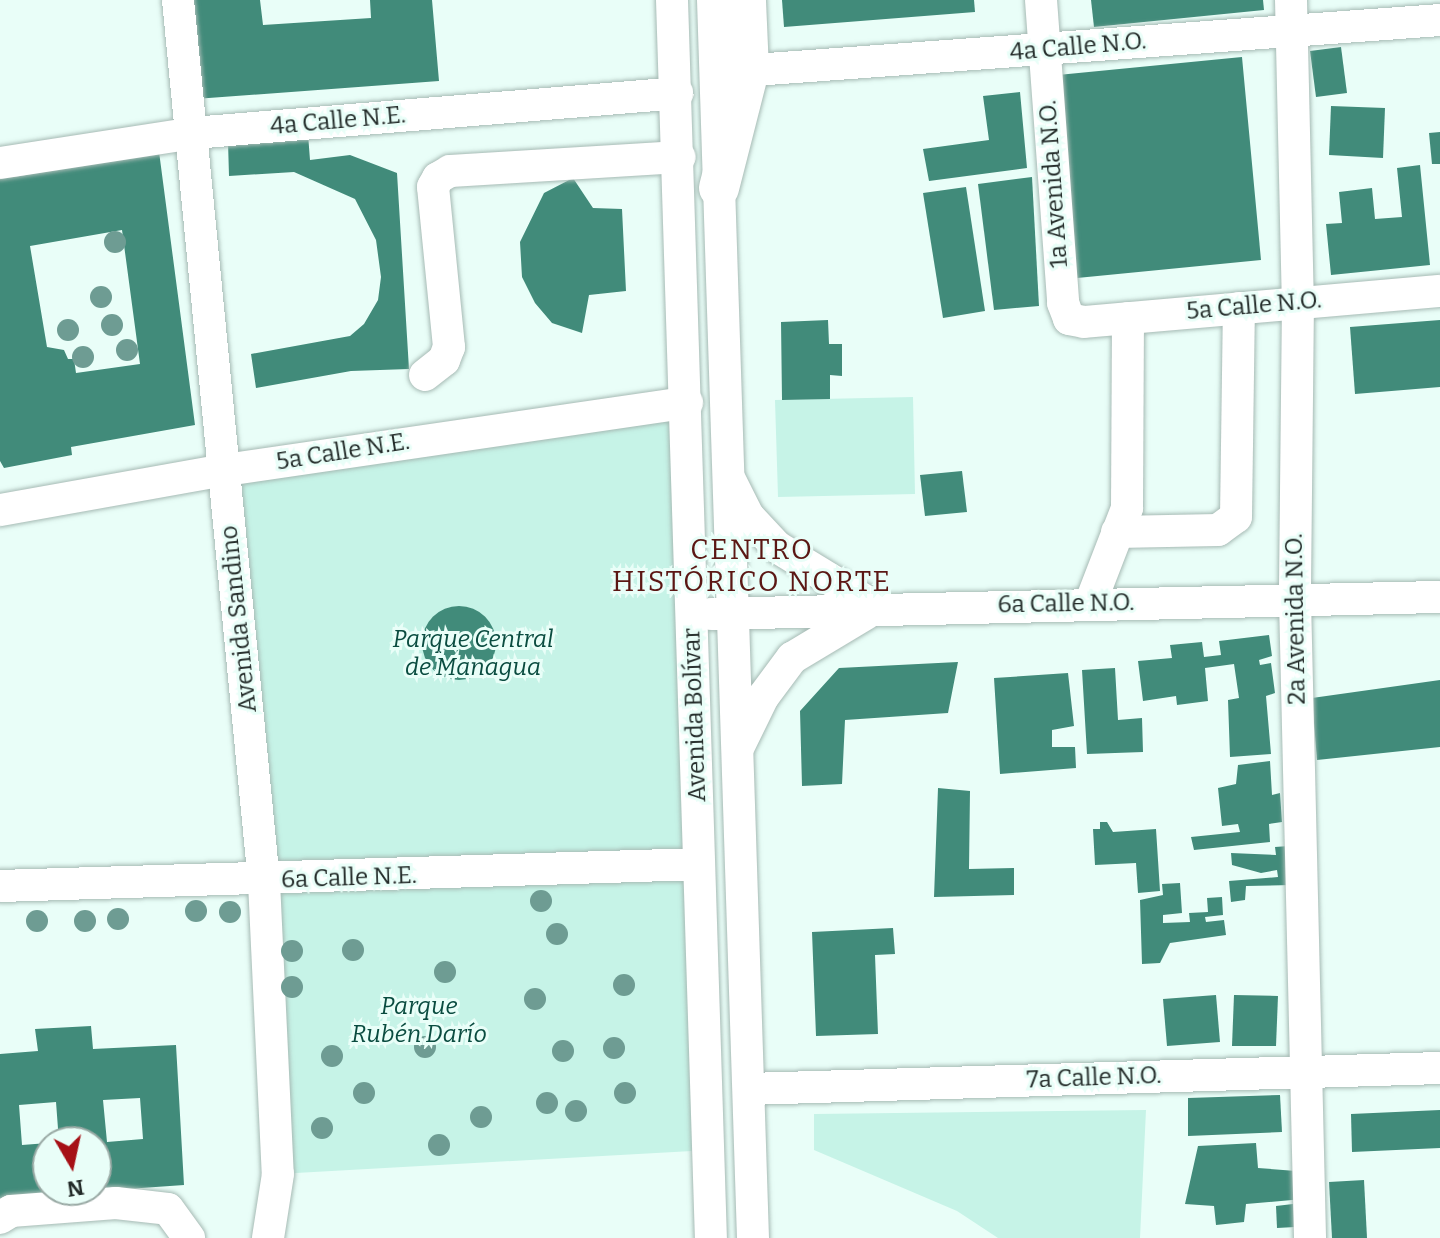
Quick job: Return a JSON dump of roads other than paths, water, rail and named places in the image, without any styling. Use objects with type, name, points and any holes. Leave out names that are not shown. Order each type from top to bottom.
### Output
[{"type":"main road","points":[[719,188],[732,72],[746,0]]},
{"type":"street","name":"Avenida Sandino","points":[[178,0],[264,882],[278,1174],[268,1238]]},
{"type":"street","name":"Avenida Bolívar","points":[[672,0],[680,157],[711,1238]]},
{"type":"street","points":[[713,0],[732,72]]},
{"type":"street","name":"1a Avenida N.O.","points":[[1041,0],[1063,303],[1069,319]]},
{"type":"street","name":"4a Calle N.O.","points":[[732,72],[1044,50],[1292,15],[1440,20]]},
{"type":"street","name":"2a Avenida N.O.","points":[[1292,15],[1298,301],[1295,600],[1310,1238]]},
{"type":"street","name":"4a Calle N.E.","points":[[0,163],[193,133],[677,93]]},
{"type":"street","points":[[425,375],[444,360],[449,347],[433,187],[438,178],[450,171],[680,157]]},
{"type":"street","name":"Avenida Bolívar","points":[[719,188],[753,1238]]},
{"type":"street","name":"5a Calle N.O.","points":[[1069,319],[1128,318],[1440,291]]},
{"type":"street","points":[[1117,532],[1218,530],[1236,517],[1239,308]]},
{"type":"street","points":[[1090,604],[1117,532],[1130,486],[1128,318]]},
{"type":"street","name":"5a Calle N.E.","points":[[0,510],[225,470],[687,403]]},
{"type":"street","points":[[727,472],[748,516],[777,547],[877,608]]},
{"type":"street","name":"6a Calle N.O.","points":[[692,614],[1440,597]]},
{"type":"street","points":[[735,755],[763,697],[792,658],[837,626],[877,608]]},
{"type":"street","name":"6a Calle N.E.","points":[[0,886],[264,882],[699,864]]},
{"type":"street","name":"7a Calle N.O.","points":[[749,1089],[1440,1068]]},
{"type":"street","points":[[0,1218],[11,1211],[116,1203],[168,1209],[189,1238]]},
{"type":"district","name":"CENTRO HISTÓRICO NORTE","points":[[752,566]]},
{"type":"park label","name":"Parque Central de Managua","points":[[473,654]]},
{"type":"park label","name":"Parque Rubén Darío","points":[[419,1021]]}]
